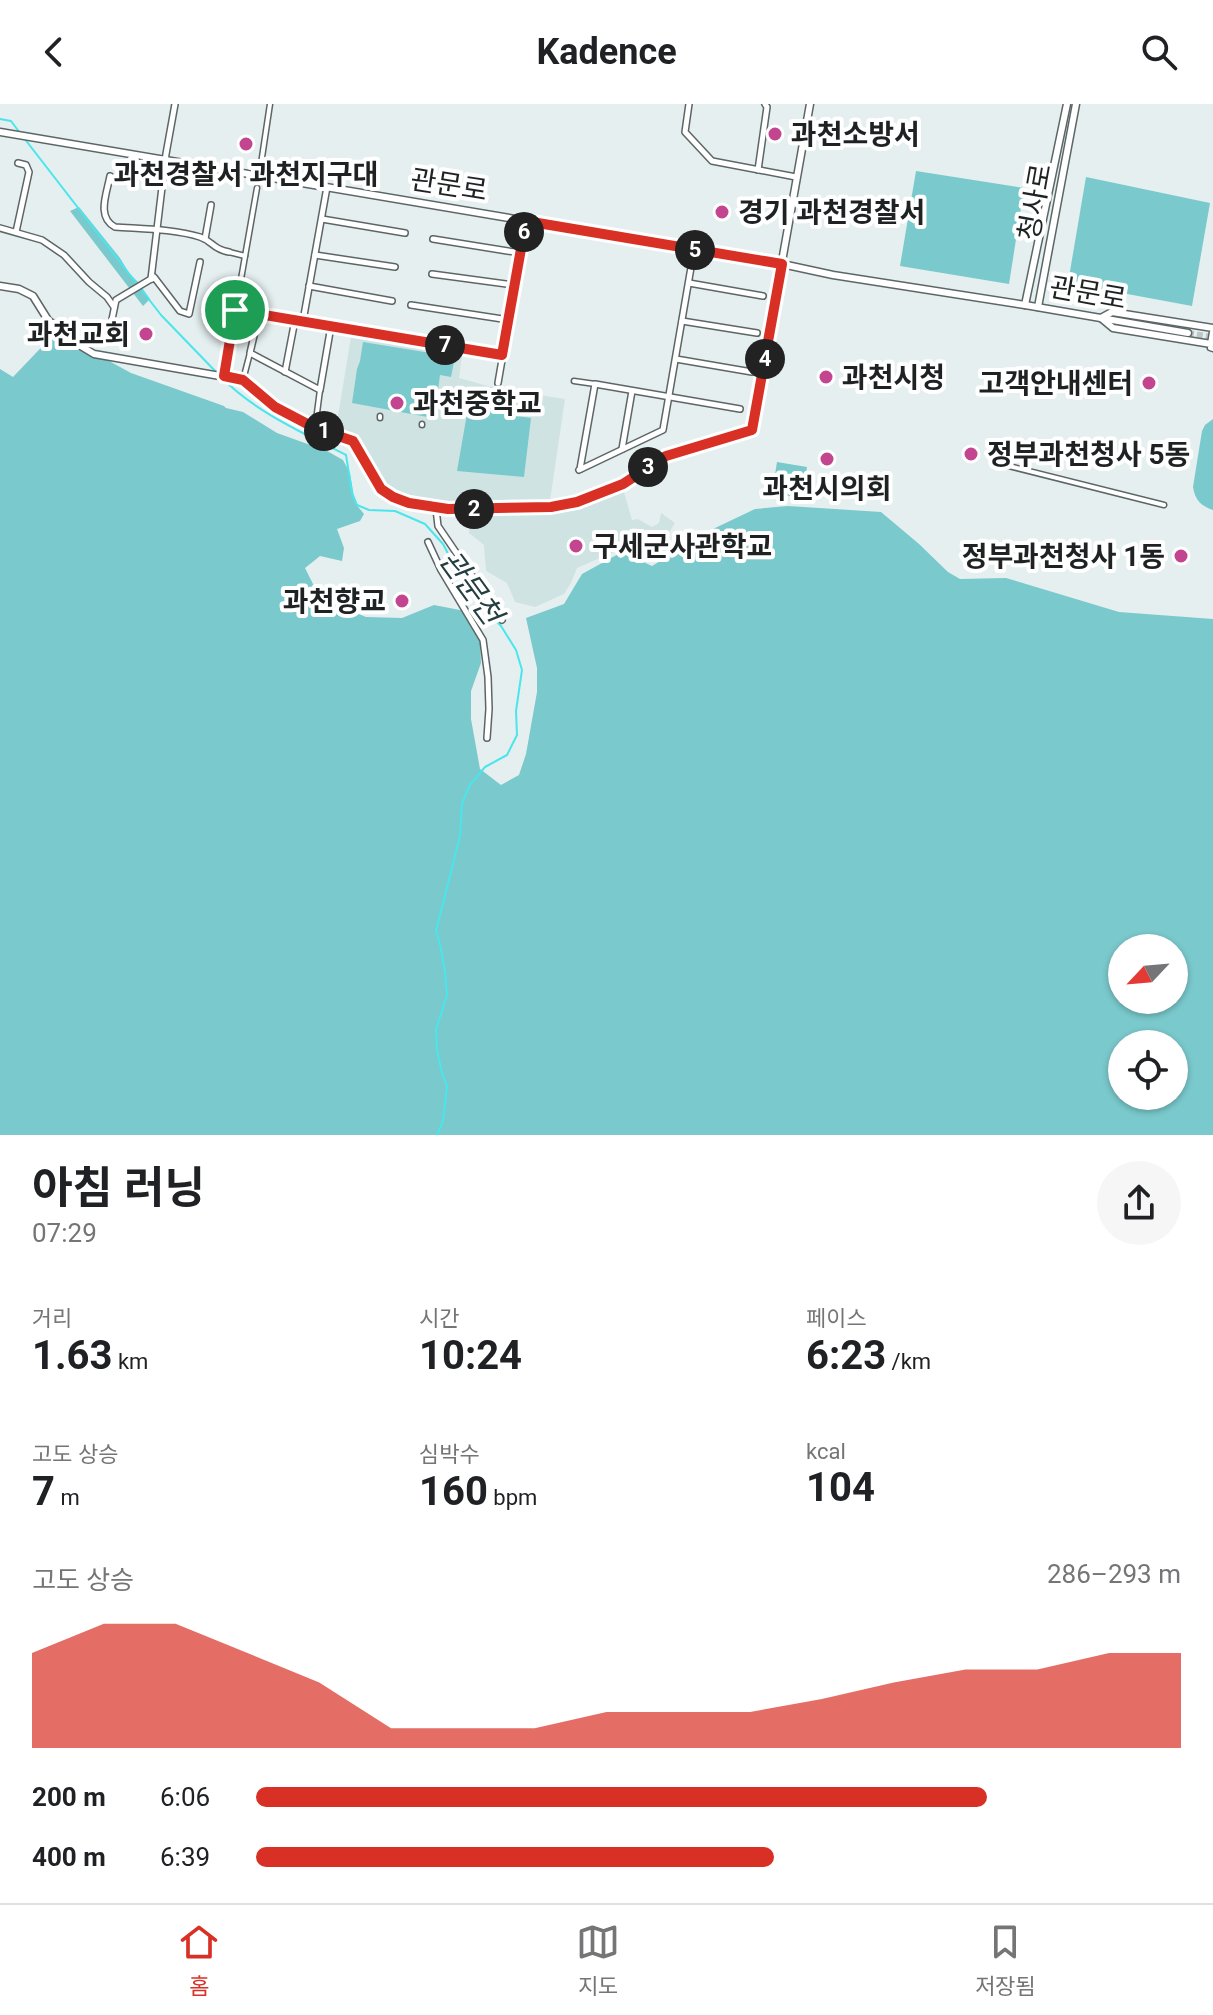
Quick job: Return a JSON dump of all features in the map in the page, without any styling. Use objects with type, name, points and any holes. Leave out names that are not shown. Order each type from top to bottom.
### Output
[{"type":"street","points":[[151,279],[175,104]]},
{"type":"street","points":[[261,164],[270,104]]},
{"type":"street","points":[[689,104],[685,132],[712,161],[796,177]]},
{"type":"street","points":[[758,170],[765,104]]},
{"type":"street","points":[[0,286],[19,289],[33,296],[48,320],[94,354],[243,380],[275,407],[315,428],[353,441],[381,489],[409,503],[436,509],[551,507],[577,502],[623,484],[666,456],[752,430],[810,104]]},
{"type":"street","name":"청사로","points":[[1025,305],[1067,104]]},
{"type":"street","name":"청사로","points":[[1038,307],[1076,104]]},
{"type":"street","name":"관문로","points":[[0,132],[1188,333]]},
{"type":"street","points":[[16,232],[29,172],[26,165],[18,163]]},
{"type":"street","points":[[110,176],[103,214],[107,223],[115,227],[185,234],[205,239],[217,250],[245,256]]},
{"type":"street","points":[[303,321],[327,187]]},
{"type":"street","points":[[223,376],[257,188]]},
{"type":"street","points":[[205,239],[211,205]]},
{"type":"street","points":[[322,219],[405,233]]},
{"type":"street","points":[[498,383],[526,221]]},
{"type":"street","points":[[0,228],[42,240],[64,255],[114,307]]},
{"type":"street","points":[[433,239],[520,253]]},
{"type":"street","points":[[595,384],[579,470],[663,430],[694,250]]},
{"type":"street","points":[[315,255],[395,267]]},
{"type":"street","points":[[109,334],[116,300],[154,277],[180,311],[189,314],[200,262]]},
{"type":"street","points":[[432,274],[515,286]]},
{"type":"street","points":[[689,283],[763,296]]},
{"type":"street","points":[[309,286],[392,301]]},
{"type":"street","points":[[411,305],[509,320]]},
{"type":"street","points":[[235,310],[502,355]]},
{"type":"street","points":[[1112,312],[1213,330],[1211,347],[1113,328],[1101,318],[1112,312]]},
{"type":"street","points":[[243,380],[259,314]]},
{"type":"street","points":[[285,372],[295,320]]},
{"type":"street","points":[[682,321],[757,333]]},
{"type":"street","points":[[315,428],[331,326]]},
{"type":"street","points":[[250,353],[320,390]]},
{"type":"street","points":[[676,359],[752,372]]},
{"type":"street","points":[[574,381],[740,409]]},
{"type":"street","points":[[622,450],[632,391]]},
{"type":"street","points":[[1005,465],[1164,505]]},
{"type":"street","points":[[436,509],[438,526],[502,620]]},
{"type":"street","points":[[428,542],[483,640],[488,677],[487,738]]},
{"type":"shaded area","points":[[916,171],[1024,188],[1009,284],[900,266]]},
{"type":"shaded area","points":[[1086,177],[1210,203],[1192,306],[1068,283]]},
{"type":"shaded area","points":[[79,207],[150,299],[143,306],[70,211]]},
{"type":"shaded area","points":[[56,332],[131,373],[243,412],[277,433],[343,460],[350,473],[355,503],[364,514],[360,521],[337,529],[344,548],[342,561],[320,556],[305,568],[320,598],[366,617],[402,618],[434,605],[465,611],[480,635],[481,663],[471,691],[471,719],[480,769],[501,785],[519,775],[537,692],[537,668],[526,618],[564,604],[582,574],[622,552],[652,566],[713,529],[755,509],[788,506],[881,512],[948,572],[960,579],[1006,578],[1119,612],[1213,619],[1213,1135],[0,1135],[0,369],[13,377]]},
{"type":"shaded area","points":[[351,337],[462,355],[459,378],[499,389],[565,399],[550,501],[438,501],[395,492],[382,481],[362,444],[336,428]]},
{"type":"shaded area","points":[[363,342],[455,357],[451,377],[440,375],[433,418],[352,403]]},
{"type":"shaded area","points":[[468,408],[531,418],[524,477],[457,471]]},
{"type":"shaded area","points":[[1213,419],[1213,510],[1199,502],[1193,487],[1202,431]]},
{"type":"shaded area","points":[[777,462],[807,467],[802,498],[772,493]]},
{"type":"shaded area","name":"구세군사관학교","points":[[622,485],[632,520],[638,519],[652,527],[659,523],[661,513],[675,523],[667,536],[668,552],[661,561],[650,562],[623,548],[577,568],[564,594],[535,607],[515,602],[507,583],[486,571],[484,545],[469,533],[472,514],[552,509]]},
{"type":"waterway","name":"관문천","points":[[0,119],[11,121],[20,133]]},
{"type":"waterway","name":"관문천","points":[[24,138],[161,315],[218,374]]},
{"type":"waterway","name":"관문천","points":[[222,378],[265,412],[346,455],[357,505],[369,510],[395,511],[425,524],[443,544],[476,599],[501,626],[516,650],[522,670],[516,711],[517,735],[507,755],[485,767],[470,785],[462,803],[460,836],[436,931],[447,995],[436,1030],[437,1050],[447,1086],[443,1121],[437,1135]]},
{"type":"tunnel","points":[[257,188],[261,164]]},
{"type":"tunnel","points":[[1188,333],[1213,337]]},
{"type":"place","name":"과천소방서","points":[[775,134]]},
{"type":"place","name":"과천경찰서 과천지구대","points":[[246,144]]},
{"type":"place","name":"경기 과천경찰서","points":[[722,212]]},
{"type":"place","name":"과천교회","points":[[146,334]]},
{"type":"place","name":"과천시청","points":[[826,377]]},
{"type":"place","name":"고객안내센터","points":[[1149,383]]},
{"type":"place","name":"과천중학교","points":[[397,403]]},
{"type":"place","name":"정부과천청사 5동","points":[[971,454]]},
{"type":"place","name":"과천시의회","points":[[827,459]]},
{"type":"place","name":"구세군사관학교","points":[[576,546]]},
{"type":"place","name":"정부과천청사 1동","points":[[1181,556]]},
{"type":"place","name":"과천향교","points":[[402,601]]},
{"type":"route","points":[[526,221],[782,264],[752,430],[666,456],[623,484],[577,502],[551,507],[436,509],[393,497],[381,489],[353,441],[295,418],[275,407],[243,380],[224,376],[235,310],[502,355],[526,221]]}]
